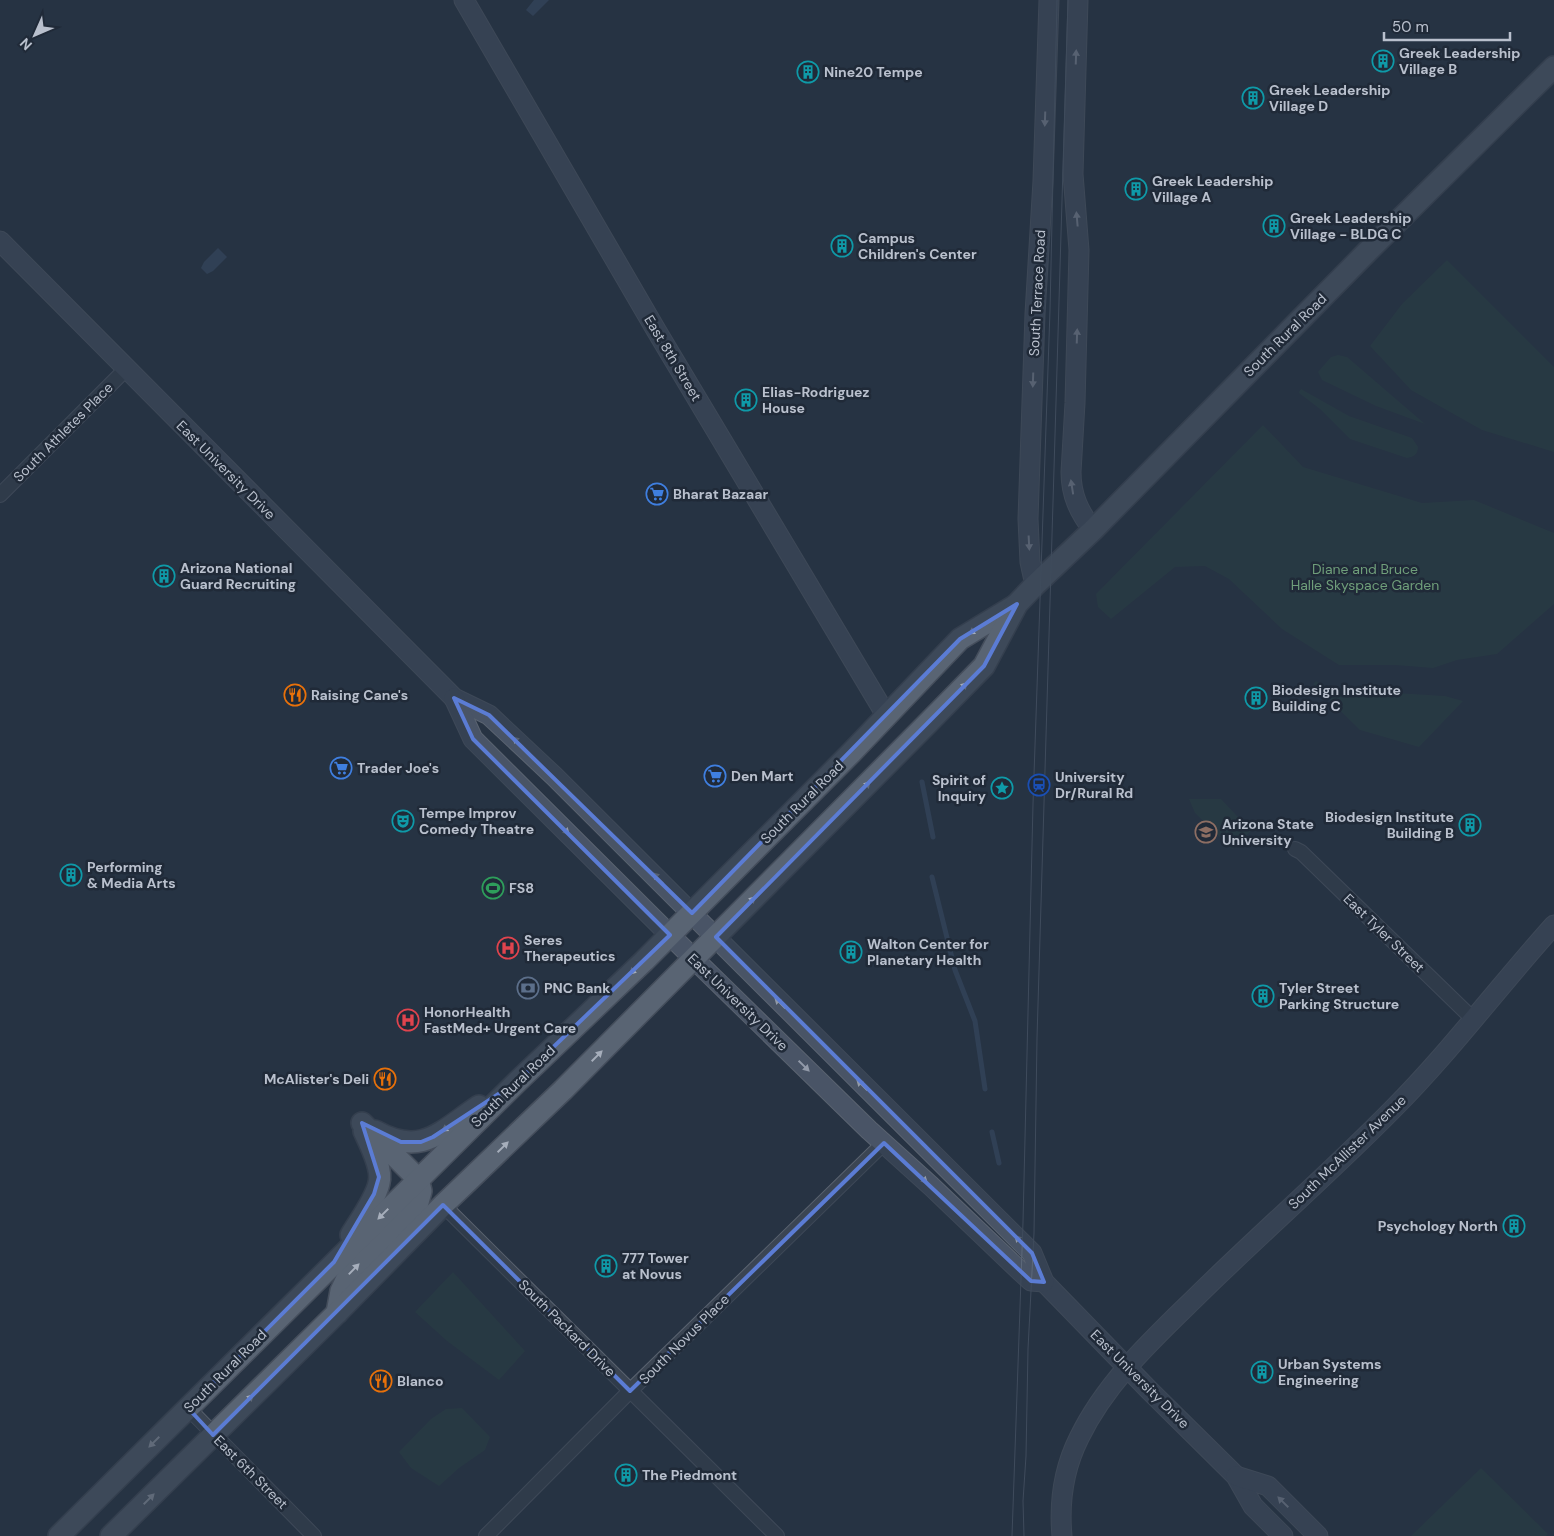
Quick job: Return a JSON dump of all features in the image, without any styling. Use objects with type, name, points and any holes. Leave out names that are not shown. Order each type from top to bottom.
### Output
[{"type":"main road","name":"East 8th Street","points":[[464,0],[886,715]]},
{"type":"main road","name":"South Terrace Road","points":[[1035,585],[1030,562],[1028,520],[1049,0]]},
{"type":"main road","points":[[1078,0],[1073,174],[1079,259],[1071,472],[1072,488],[1077,504],[1093,530]]},
{"type":"main road","name":"South Rural Road","points":[[59,1536],[518,1081],[670,935],[960,639],[1017,604],[1554,67]]},
{"type":"main road","name":"East University Drive","points":[[0,241],[454,698],[473,738],[694,959],[884,1143],[1031,1281],[1044,1282]]},
{"type":"main road","name":"South Rural Road","points":[[111,1536],[337,1313],[443,1205],[563,1090],[984,666],[1017,604]]},
{"type":"main road","name":"East University Drive","points":[[454,698],[489,714],[614,834],[1032,1254],[1044,1282],[1127,1368],[1236,1476],[1253,1506],[1283,1536]]},
{"type":"main road","name":"South McAllister Avenue","points":[[1062,1536],[1061,1510],[1063,1488],[1073,1452],[1097,1406],[1127,1368],[1149,1342],[1243,1250],[1326,1176],[1393,1109],[1554,925]]},
{"type":"main road","points":[[362,1124],[386,1137],[401,1142],[421,1142],[433,1137],[518,1081]]},
{"type":"main road","points":[[337,1313],[341,1291],[349,1274],[417,1206],[421,1191],[418,1180],[362,1124]]},
{"type":"main road","points":[[334,1262],[369,1204],[379,1183],[376,1160],[362,1124]]},
{"type":"main road","name":"East University Drive","points":[[1236,1476],[1268,1486],[1318,1536]]},
{"type":"street","name":"South Athletes Place","points":[[0,495],[126,369]]},
{"type":"street","name":"East Tyler Street","points":[[1295,849],[1301,852],[1473,1019]]},
{"type":"street","name":"South Novus Place","points":[[486,1536],[630,1391],[884,1143]]},
{"type":"street","name":"South Packard Drive","points":[[443,1205],[776,1536]]},
{"type":"street","name":"East 6th Street","points":[[188,1408],[314,1536]]},
{"type":"highlighted area","points":[[1017,604],[984,666],[716,937],[1032,1253],[1044,1282],[1031,1281],[884,1143],[630,1391],[443,1205],[213,1435],[188,1408],[334,1262],[374,1194],[379,1177],[362,1123],[401,1142],[421,1142],[433,1137],[518,1081],[670,935],[473,739],[454,698],[489,715],[692,913],[960,639]]},
{"type":"green space","points":[[1447,260],[1554,367],[1554,452],[1482,430],[1411,390],[1370,346],[1402,304]]},
{"type":"green space","points":[[1338,355],[1347,357],[1425,424],[1376,406],[1322,380],[1318,372],[1331,357]]},
{"type":"green space","points":[[1301,389],[1349,416],[1412,438],[1418,447],[1416,453],[1414,456],[1407,458],[1350,439],[1320,409],[1299,393]]},
{"type":"green space","name":"Diane and Bruce Halle Skyspace Garden","points":[[1263,425],[1303,467],[1422,503],[1474,500],[1554,533],[1554,604],[1497,654],[1457,660],[1433,668],[1395,665],[1339,665],[1282,629],[1229,579],[1205,566],[1175,567],[1111,619],[1098,607],[1096,594]]},
{"type":"green space","points":[[1316,681],[1330,689],[1445,696],[1463,701],[1419,747],[1360,730],[1313,684]]},
{"type":"green space","points":[[1189,799],[1221,799],[1251,831],[1232,849],[1195,813]]},
{"type":"green space","points":[[453,1272],[525,1351],[499,1380],[447,1341],[415,1312]]},
{"type":"green space","points":[[462,1408],[490,1437],[485,1450],[459,1468],[439,1486],[411,1468],[399,1452],[431,1419],[446,1409]]},
{"type":"green space","points":[[1481,1468],[1548,1534],[1546,1536],[1411,1536]]},
{"type":"water","points":[[534,0],[549,0],[533,16],[526,10]]},
{"type":"water","points":[[218,248],[227,257],[213,271],[207,274],[201,268],[204,262]]},
{"type":"waterway","points":[[922,782],[933,837]]},
{"type":"waterway","points":[[932,877],[955,970],[975,1021],[985,1089]]},
{"type":"waterway","points":[[992,1132],[999,1163]]},
{"type":"tram line","points":[[1012,1536],[1023,1222],[1033,804],[1050,310],[1057,0]]},
{"type":"tram line","points":[[1024,1536],[1023,1501],[1034,1233],[1037,1038],[1068,0]]},
{"type":"place","name":"Greek Leadership Village B","points":[[1383,61]]},
{"type":"place","name":"Nine20 Tempe","points":[[808,72]]},
{"type":"place","name":"Greek Leadership Village D","points":[[1253,98]]},
{"type":"place","name":"Greek Leadership Village A","points":[[1136,189]]},
{"type":"place","name":"Greek Leadership Village - BLDG C","points":[[1274,226]]},
{"type":"place","name":"Campus Children's Center","points":[[842,246]]},
{"type":"place","name":"Elias-Rodriguez House","points":[[746,400]]},
{"type":"place","name":"Bharat Bazaar","points":[[657,494]]},
{"type":"place","name":"Arizona National Guard Recruiting","points":[[164,576]]},
{"type":"place","name":"Raising Cane's","points":[[295,695]]},
{"type":"place","name":"Biodesign Institute Building C","points":[[1256,698]]},
{"type":"place","name":"Trader Joe's","points":[[341,768]]},
{"type":"place","name":"Den Mart","points":[[715,776]]},
{"type":"place","name":"University Dr/Rural Rd","points":[[1039,785]]},
{"type":"place","name":"Spirit of Inquiry","points":[[1002,788]]},
{"type":"place","name":"Tempe Improv Comedy Theatre","points":[[403,821]]},
{"type":"place","name":"Biodesign Institute Building B","points":[[1470,825]]},
{"type":"place","name":"Arizona State University","points":[[1206,832]]},
{"type":"place","name":"Performing & Media Arts","points":[[71,875]]},
{"type":"place","name":"FS8","points":[[493,888]]},
{"type":"place","name":"Seres Therapeutics","points":[[508,948]]},
{"type":"place","name":"Walton Center for Planetary Health","points":[[851,952]]},
{"type":"place","name":"PNC Bank","points":[[528,988]]},
{"type":"place","name":"Tyler Street Parking Structure","points":[[1263,996]]},
{"type":"place","name":"HonorHealth FastMed+ Urgent Care","points":[[408,1020]]},
{"type":"place","name":"McAlister's Deli","points":[[385,1079]]},
{"type":"place","name":"Psychology North","points":[[1514,1226]]},
{"type":"place","name":"777 Tower at Novus","points":[[606,1266]]},
{"type":"place","name":"Urban Systems Engineering","points":[[1262,1372]]},
{"type":"place","name":"Blanco","points":[[381,1381]]},
{"type":"place","name":"The Piedmont","points":[[626,1475]]}]
